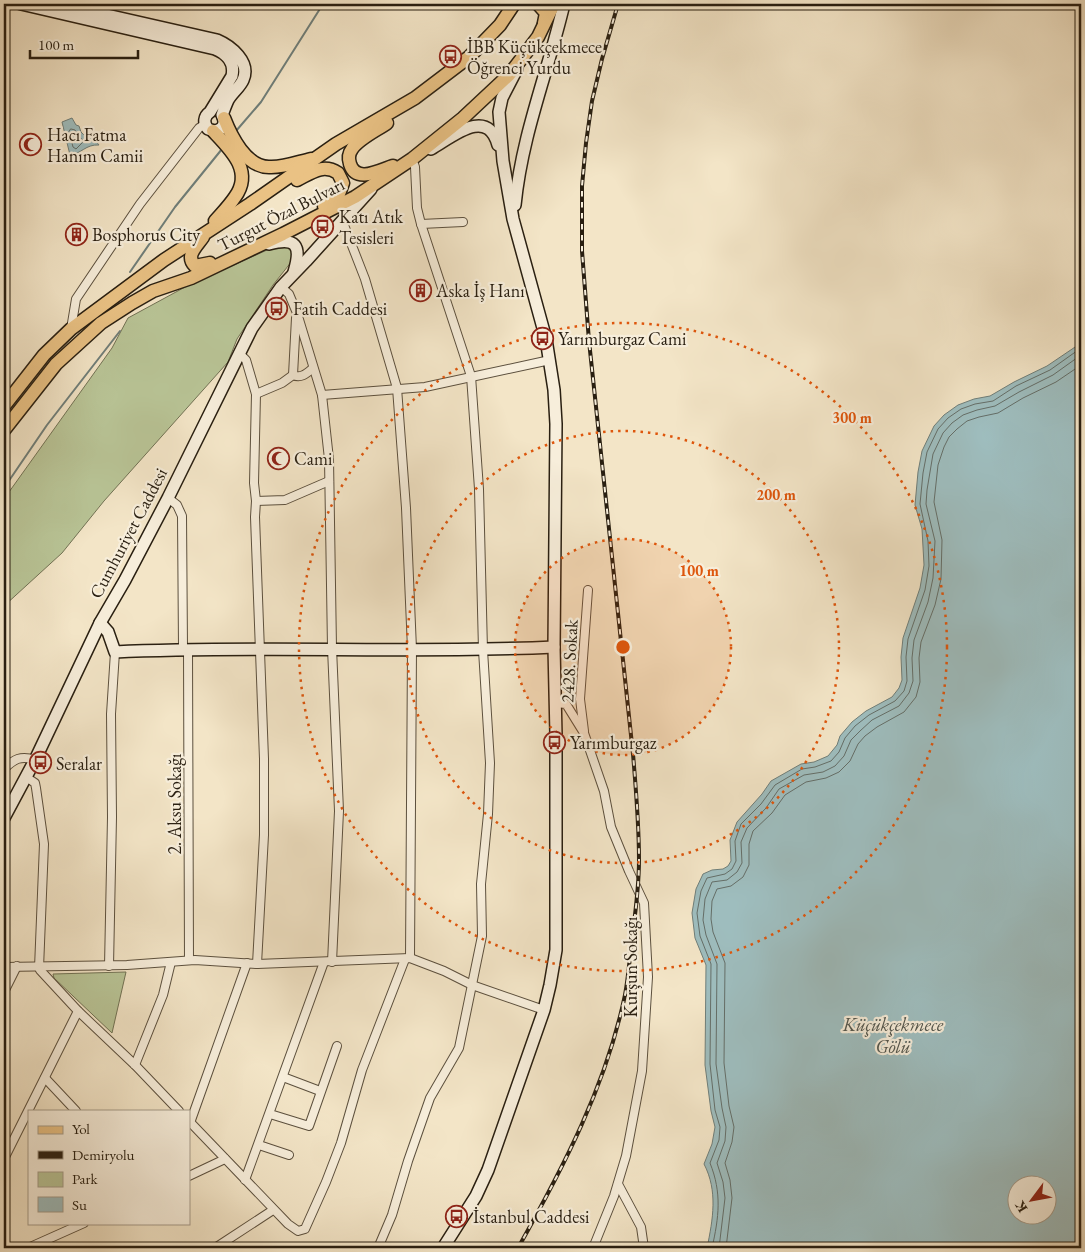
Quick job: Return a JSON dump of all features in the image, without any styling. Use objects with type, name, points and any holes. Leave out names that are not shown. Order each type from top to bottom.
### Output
[{"type":"main road","name":"Turgut Özal Bulvarı","points":[[4,406],[44,355],[71,329],[127,286],[336,144],[415,98],[469,57],[500,25],[514,4]]},
{"type":"main road","points":[[500,25],[524,4]]},
{"type":"main road","points":[[538,4],[546,13],[538,37]]},
{"type":"main road","name":"Turgut Özal Bulvarı","points":[[4,430],[56,364],[101,323],[153,291],[191,278],[255,248],[354,197],[412,159],[463,118],[509,75],[538,37],[554,4]]},
{"type":"main road","points":[[412,159],[370,174],[361,175],[355,172],[349,161],[349,155],[356,145],[386,124],[415,98]]},
{"type":"main road","points":[[223,116],[230,133],[238,145],[255,164],[262,167],[278,167],[318,157]]},
{"type":"main road","points":[[209,128],[238,159],[240,163],[240,188],[236,196],[207,231],[191,255],[191,259],[195,266],[201,266],[255,248]]},
{"type":"main road","points":[[230,217],[264,201],[319,169],[326,168],[338,173],[343,183],[339,194],[283,234]]},
{"type":"street","points":[[21,4],[223,52],[232,63],[232,76],[205,119],[209,128]]},
{"type":"street","points":[[58,4],[217,40],[228,45],[237,53],[242,62],[244,72],[243,80],[228,100],[223,116],[223,126],[219,130],[199,128],[140,204],[76,299],[71,329]]},
{"type":"street","points":[[513,219],[517,183],[534,107],[564,4]]},
{"type":"street","points":[[443,1248],[476,1196],[488,1170],[544,1010],[555,964],[557,941],[554,647],[556,433],[554,390],[542,321],[513,219],[503,161],[498,112],[502,98],[523,58]]},
{"type":"street","points":[[210,112],[217,111],[223,116]]},
{"type":"street","points":[[378,1248],[392,1215],[430,1098],[459,1048],[482,936],[481,884],[488,814],[490,763],[483,650],[479,489],[471,376],[421,224],[417,208],[416,167],[412,159],[466,129],[481,125],[495,135],[503,161]]},
{"type":"street","name":"Cumhuriyet Caddesi","points":[[4,818],[35,760],[100,623],[168,498],[252,328],[281,287],[375,184]]},
{"type":"street","points":[[247,963],[190,1122],[273,1210],[294,1230],[302,1230],[308,1225],[335,1158],[362,1070],[407,958],[412,649],[406,508],[397,388],[365,279],[342,220]]},
{"type":"street","points":[[421,224],[463,222]]},
{"type":"street","points":[[255,248],[283,240],[294,243],[298,252],[294,272]]},
{"type":"street","points":[[245,1180],[328,962],[339,811],[332,648],[329,459],[322,395],[297,313],[289,294],[281,287]]},
{"type":"street","points":[[293,376],[297,313]]},
{"type":"street","points":[[240,354],[246,360],[256,394],[254,483],[264,759],[264,836],[257,964]]},
{"type":"street","points":[[322,395],[442,384],[471,376],[550,360]]},
{"type":"street","points":[[256,394],[293,376],[304,375],[313,368]]},
{"type":"street","points":[[256,501],[285,500],[329,481]]},
{"type":"street","name":"2. Aksu Sokağı","points":[[168,498],[177,505],[182,516],[186,649],[188,960]]},
{"type":"street","name":"2428. Sokak","points":[[584,733],[580,699],[588,590]]},
{"type":"street","points":[[100,623],[108,632],[116,652],[111,714],[112,817],[109,966]]},
{"type":"street","points":[[116,652],[186,649],[483,650],[554,647]]},
{"type":"street","name":"Kurşun Sokağı","points":[[555,703],[566,704],[584,733],[604,791],[612,827],[644,903],[648,978],[642,1071],[626,1156],[618,1184],[593,1248]]},
{"type":"street","points":[[4,769],[18,758],[26,757],[35,760]]},
{"type":"street","points":[[26,777],[35,783],[44,844],[39,968],[78,1011],[135,1065],[178,1110]]},
{"type":"street","points":[[4,967],[109,966],[188,960],[257,964],[407,958],[444,971],[472,985],[544,1010]]},
{"type":"street","points":[[135,1065],[163,994],[171,962]]},
{"type":"street","points":[[4,992],[17,966]]},
{"type":"street","points":[[29,1110],[78,1011]]},
{"type":"street","points":[[270,1114],[309,1126],[337,1046]]},
{"type":"street","points":[[283,1077],[320,1091]]},
{"type":"street","points":[[45,1078],[75,1110]]},
{"type":"street","points":[[4,1159],[28,1112]]},
{"type":"street","points":[[258,1145],[290,1155]]},
{"type":"street","points":[[190,1176],[225,1159]]},
{"type":"street","points":[[618,1184],[641,1227],[644,1248]]},
{"type":"street","points":[[216,1248],[273,1210]]},
{"type":"street","points":[[28,1248],[82,1224]]},
{"type":"green space","points":[[276,246],[293,248],[292,261],[273,285],[237,339],[228,362],[104,501],[62,553],[4,606],[4,499],[112,348],[128,318],[187,286]]},
{"type":"green space","points":[[126,972],[112,1033],[54,978],[53,974]]},
{"type":"water","points":[[72,118],[84,135],[90,134],[99,145],[91,146],[70,155],[62,122]]},
{"type":"water","name":"Küçükçekmece Gölü","points":[[1081,343],[1081,1248],[707,1248],[713,1195],[704,1164],[712,1144],[715,1127],[705,1065],[706,965],[695,938],[692,913],[696,889],[703,874],[728,866],[731,861],[730,840],[737,822],[771,781],[801,764],[814,762],[828,756],[837,745],[840,736],[852,722],[866,711],[892,697],[899,688],[902,680],[901,657],[903,638],[920,588],[924,565],[922,529],[915,505],[922,451],[934,426],[944,415],[958,405],[990,396],[1047,366]]},
{"type":"waterway","points":[[236,131],[261,102],[323,4]]},
{"type":"waterway","points":[[130,272],[175,207],[222,149]]},
{"type":"waterway","points":[[4,488],[47,425],[120,331]]},
{"type":"railway","points":[[518,1248],[567,1157],[607,1062],[625,995],[638,887],[639,860],[633,754],[589,341],[582,251],[582,186],[592,101],[618,4]]},
{"type":"place","name":"İBB Küçükçekmece Öğrenci Yurdu","points":[[451,56]]},
{"type":"place","name":"Hacı Fatma Hanım Camii","points":[[31,144]]},
{"type":"place","name":"Katı Atık Tesisleri","points":[[323,226]]},
{"type":"place","name":"Bosphorus City","points":[[76,234]]},
{"type":"place","name":"Aska İş Hanı","points":[[420,290]]},
{"type":"place","name":"Fatih Caddesi","points":[[277,308]]},
{"type":"place","name":"Yarımburgaz Cami","points":[[542,338]]},
{"type":"place","name":"Cami","points":[[278,458]]},
{"type":"place","name":"Yarımburgaz","points":[[554,742]]},
{"type":"place","name":"Seralar","points":[[40,763]]},
{"type":"place","name":"İstanbul Caddesi","points":[[457,1216]]}]
